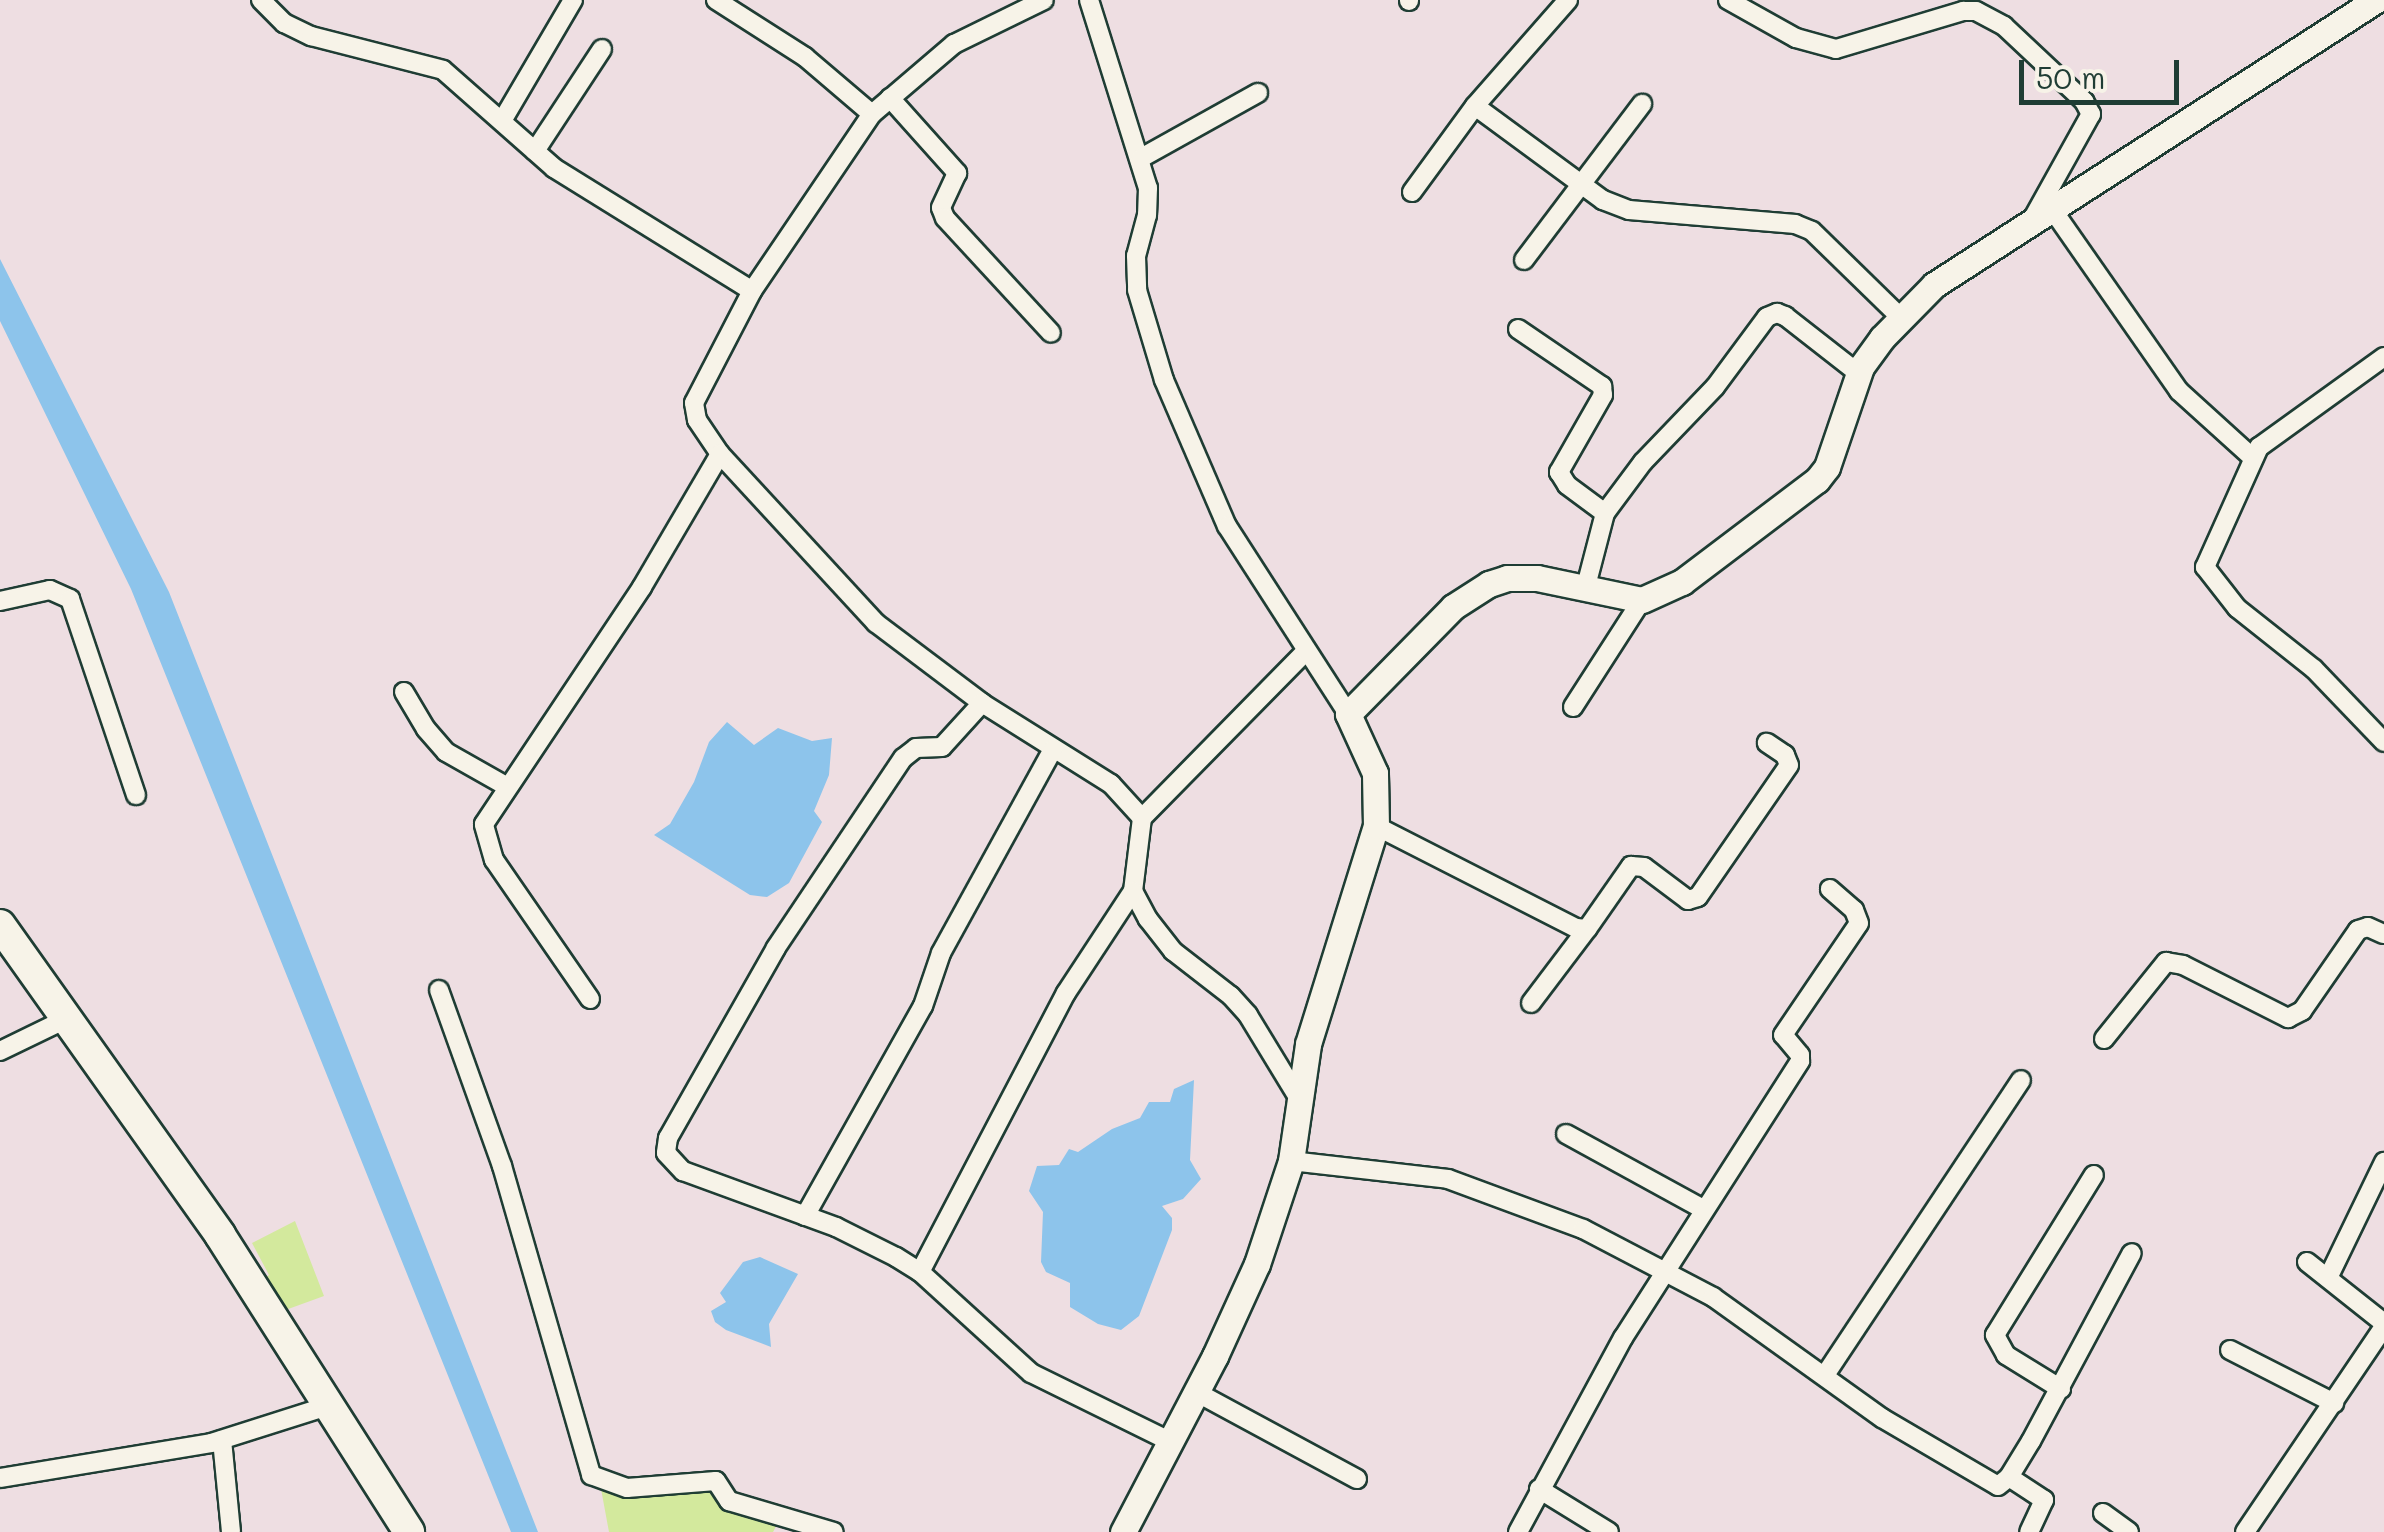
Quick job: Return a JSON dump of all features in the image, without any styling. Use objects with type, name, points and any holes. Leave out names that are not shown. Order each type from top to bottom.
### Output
[{"type":"main road","points":[[0,925],[220,1235],[409,1532]]},
{"type":"street","points":[[261,0],[284,23],[311,36],[443,70],[535,152],[580,185],[752,291]]},
{"type":"street","points":[[502,121],[573,0]]},
{"type":"street","points":[[716,0],[805,56],[872,114]]},
{"type":"street","points":[[1044,0],[954,44],[872,114],[752,291],[694,403],[697,420],[720,454],[876,623],[982,703],[1110,784],[1142,818]]},
{"type":"street","points":[[1089,0],[1148,188],[1147,215],[1136,256],[1137,290],[1150,338],[1227,526],[1348,714],[1375,773],[1376,826],[1308,1044],[1291,1161],[1256,1264],[1196,1392],[1123,1532]]},
{"type":"street","points":[[1412,192],[1476,106],[1568,0]]},
{"type":"street","points":[[1728,0],[1796,38],[1836,49],[1963,11],[1976,10],[2004,26],[2084,101],[2091,114],[2042,215]]},
{"type":"street","points":[[1574,707],[1642,600],[1682,582],[1817,480],[1827,467],[1858,373],[1901,318],[1934,285],[2376,0]]},
{"type":"street","points":[[535,152],[602,48]]},
{"type":"street","points":[[1141,158],[1258,93]]},
{"type":"street","points":[[890,98],[958,173],[942,208],[945,218],[1051,333]]},
{"type":"street","points":[[1524,260],[1642,104]]},
{"type":"street","points":[[1476,106],[1603,200],[1642,214],[1703,215],[1804,227],[1819,235],[1901,318]]},
{"type":"street","points":[[2042,215],[2179,392],[2253,458]]},
{"type":"street","points":[[1585,590],[1596,534],[1605,513],[1772,314],[1785,316],[1858,373]]},
{"type":"street","points":[[1518,329],[1602,386],[1603,395],[1559,472],[1567,485],[1605,513]]},
{"type":"street","points":[[2384,357],[2267,439],[2253,458],[2230,518],[2206,558],[2208,575],[2237,608],[2333,686],[2384,742]]},
{"type":"street","points":[[590,998],[488,846],[484,824],[642,587],[720,454]]},
{"type":"street","points":[[1348,714],[1472,592],[1507,578],[1538,578],[1642,600]]},
{"type":"street","points":[[0,601],[50,590],[70,599],[136,796]]},
{"type":"street","points":[[920,1272],[1066,993],[1133,892],[1142,818],[1307,650]]},
{"type":"street","points":[[404,692],[426,730],[446,752],[506,786]]},
{"type":"street","points":[[982,703],[942,747],[916,748],[903,758],[776,948],[668,1138],[669,1160],[683,1171],[867,1241],[920,1272],[1031,1372],[1171,1442]]},
{"type":"street","points":[[1531,1003],[1631,866],[1644,867],[1688,900],[1698,896],[1789,765],[1784,755],[1767,743]]},
{"type":"street","points":[[805,1216],[923,1006],[941,954],[1053,749]]},
{"type":"street","points":[[1376,826],[1576,928],[1587,930]]},
{"type":"street","points":[[1518,1532],[1666,1270],[1800,1062],[1783,1035],[1859,924],[1854,910],[1830,889]]},
{"type":"street","points":[[1133,892],[1174,951],[1231,996],[1248,1016],[1300,1100]]},
{"type":"street","points":[[2104,1039],[2166,962],[2176,962],[2288,1018],[2302,1011],[2358,930],[2368,927],[2384,934]]},
{"type":"street","points":[[439,990],[508,1184],[591,1475],[627,1488],[716,1482],[729,1501],[834,1532]]},
{"type":"street","points":[[0,1052],[66,1019]]},
{"type":"street","points":[[1825,1375],[2021,1080]]},
{"type":"street","points":[[1566,1134],[1703,1209]]},
{"type":"street","points":[[1291,1161],[1468,1184],[1583,1229],[1713,1297],[1882,1418],[1983,1482],[1998,1486],[2009,1477],[2060,1389],[2132,1253]]},
{"type":"street","points":[[2328,1278],[2384,1162]]},
{"type":"street","points":[[2060,1389],[2006,1355],[1995,1336],[2094,1176]]},
{"type":"street","points":[[2245,1532],[2334,1402],[2381,1317],[2306,1262]]},
{"type":"street","points":[[2230,1350],[2334,1402]]},
{"type":"street","points":[[1196,1392],[1357,1479]]},
{"type":"street","points":[[0,1478],[222,1440],[331,1406]]},
{"type":"street","points":[[222,1440],[230,1532]]},
{"type":"street","points":[[2009,1477],[2044,1500],[2029,1532]]},
{"type":"street","points":[[1540,1490],[1609,1532]]},
{"type":"street","points":[[2103,1513],[2128,1532]]},
{"type":"green space","points":[[295,1221],[324,1296],[280,1312],[258,1283],[269,1275],[252,1243]]},
{"type":"green space","points":[[599,1478],[627,1488],[716,1481],[729,1501],[781,1517],[773,1532],[609,1532]]},
{"type":"water","points":[[0,259],[169,592],[538,1532],[511,1532],[131,589],[0,321]]},
{"type":"water","points":[[727,722],[754,745],[778,728],[812,741],[832,738],[829,775],[814,811],[822,822],[789,883],[767,897],[750,895],[654,835],[670,824],[694,782],[709,742]]},
{"type":"water","points":[[1194,1080],[1190,1160],[1201,1179],[1183,1199],[1162,1206],[1172,1218],[1172,1230],[1139,1316],[1121,1330],[1098,1324],[1070,1307],[1070,1283],[1046,1272],[1041,1262],[1043,1212],[1029,1191],[1037,1166],[1059,1165],[1069,1149],[1078,1152],[1112,1129],[1140,1118],[1149,1102],[1170,1102],[1174,1089]]},
{"type":"water","points":[[760,1257],[798,1274],[769,1324],[771,1347],[726,1330],[715,1322],[711,1311],[726,1302],[720,1293],[743,1262]]}]
